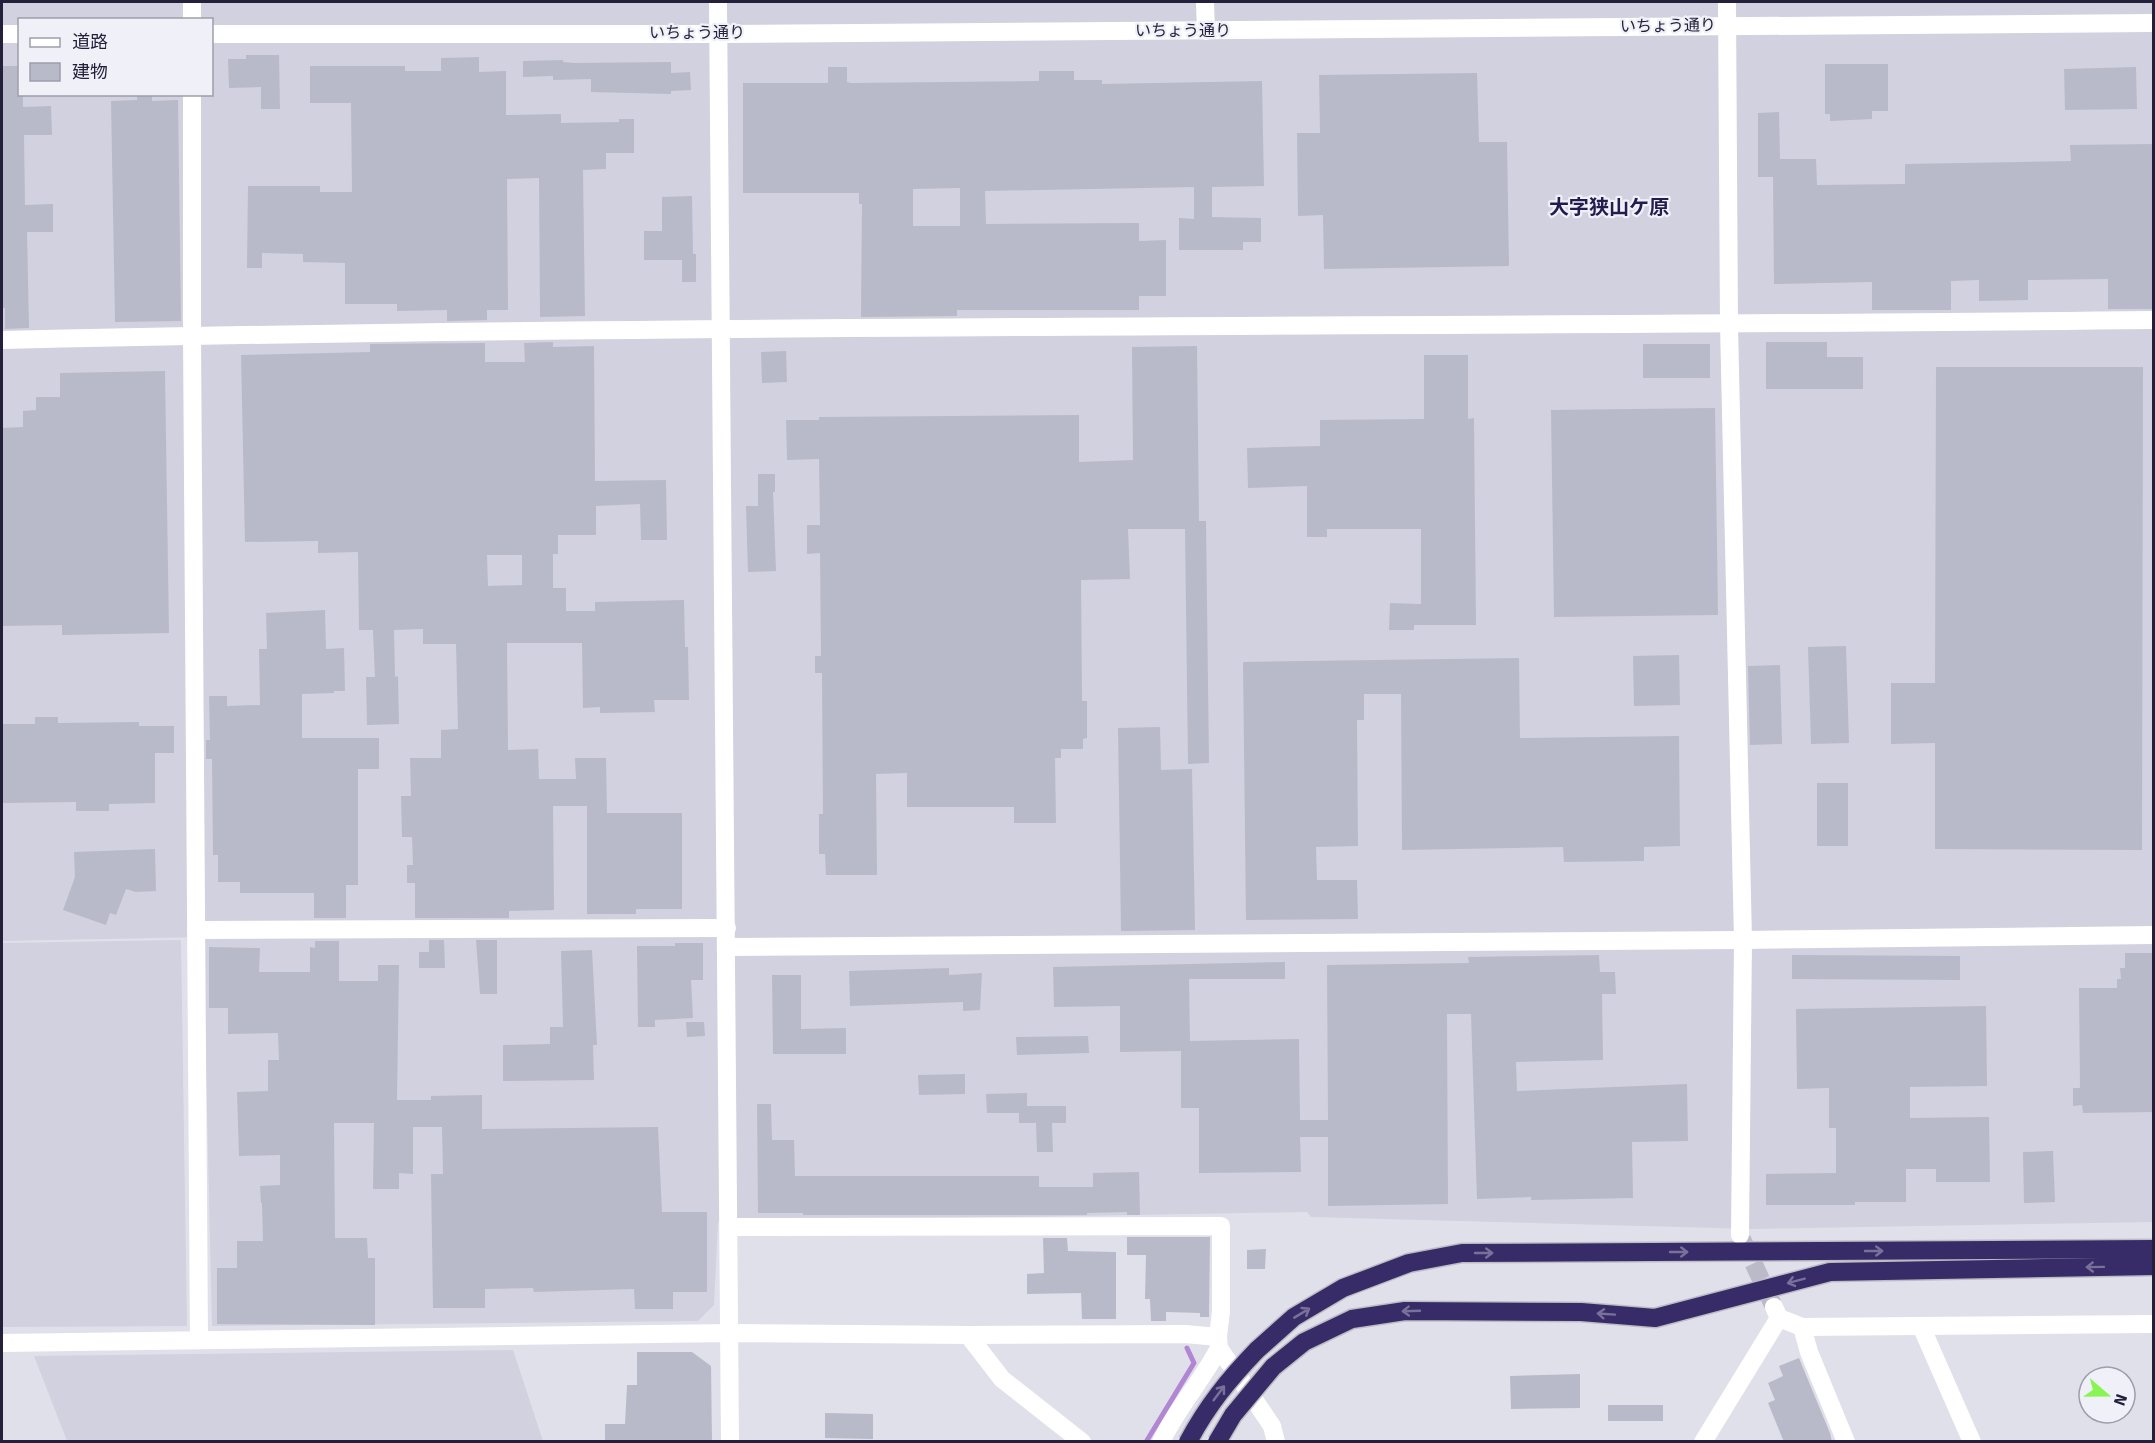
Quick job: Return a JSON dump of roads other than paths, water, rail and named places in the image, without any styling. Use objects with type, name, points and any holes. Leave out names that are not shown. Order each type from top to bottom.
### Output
[{"type":"highway","points":[[1188,1442],[1204,1412],[1230,1378],[1294,1317],[1343,1288],[1409,1263],[1462,1253],[2154,1249]]},
{"type":"highway","points":[[1217,1442],[1233,1415],[1273,1367],[1304,1342],[1352,1319],[1405,1311],[1581,1312],[1655,1318],[1830,1272],[2154,1266]]},
{"type":"street","points":[[192,2],[192,18]]},
{"type":"street","points":[[717,2],[730,1442]]},
{"type":"street","points":[[1205,2],[1206,31]]},
{"type":"street","points":[[1727,2],[1729,325],[1743,940],[1740,1235]]},
{"type":"street","name":"いちょう通り","points":[[213,34],[718,34],[2154,23]]},
{"type":"street","points":[[2,34],[18,34]]},
{"type":"street","points":[[192,96],[199,1340]]},
{"type":"street","points":[[2,340],[721,328],[1729,325],[2154,320]]},
{"type":"street","points":[[196,930],[727,928]]},
{"type":"street","points":[[727,947],[2154,935]]},
{"type":"street","points":[[729,1227],[1221,1226],[1221,1311],[1218,1342],[1207,1372],[1185,1400],[1161,1442]]},
{"type":"street","points":[[1703,1442],[1776,1312],[1802,1327],[2154,1324]]},
{"type":"street","points":[[1921,1326],[1972,1442]]},
{"type":"street","points":[[1802,1327],[1809,1352],[1846,1442]]},
{"type":"street","points":[[2,1343],[730,1333],[1185,1334],[1218,1342],[1272,1426],[1276,1442]]},
{"type":"street","points":[[968,1335],[1002,1379],[1082,1442]]},
{"type":"waterway","points":[[1146,1442],[1194,1363],[1187,1348]]},
{"type":"tunnel","points":[[1742,1239],[1774,1307]]},
{"type":"district","name":"大字狭山ケ原","points":[[1609,207]]}]
